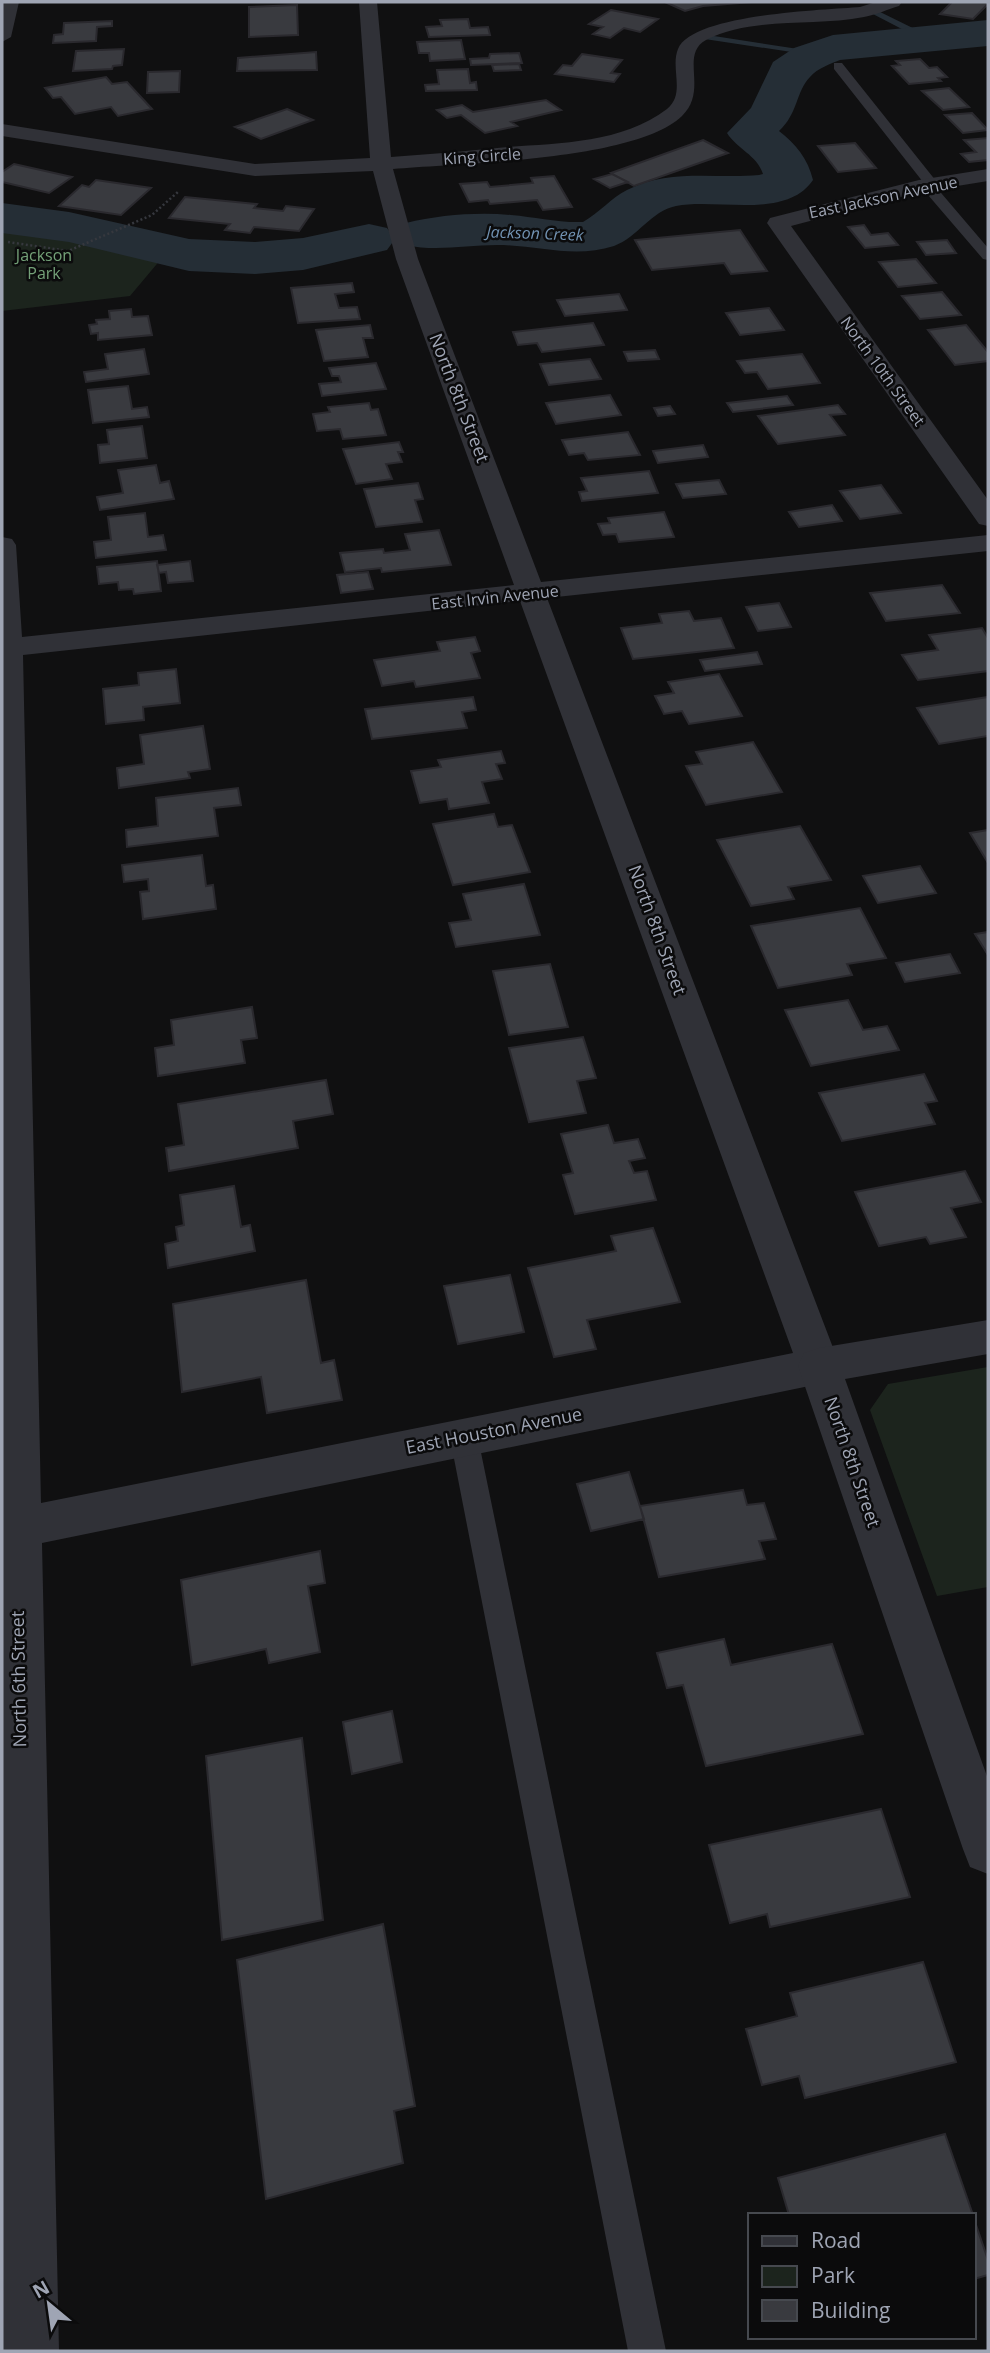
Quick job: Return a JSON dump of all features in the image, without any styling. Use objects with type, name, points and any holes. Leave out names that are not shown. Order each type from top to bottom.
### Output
[{"type":"street","points":[[2,37],[10,2]]},
{"type":"street","name":"North 8th Street","points":[[368,2],[380,164],[407,259],[819,1366],[988,1849]]},
{"type":"street","name":"King Circle","points":[[2,130],[255,170],[549,151],[607,142],[637,133],[675,112],[686,96],[684,56],[688,45],[701,36],[744,23],[862,12],[894,2]]},
{"type":"street","name":"East Jackson Avenue","points":[[778,223],[814,211],[929,185],[988,176]]},
{"type":"street","name":"North 10th Street","points":[[778,223],[988,518]]},
{"type":"street","name":"East Irvin Avenue","points":[[5,648],[988,543]]},
{"type":"street","name":"North 6th Street","points":[[2,545],[5,648],[10,1530],[29,2351]]},
{"type":"street","name":"East Houston Avenue","points":[[10,1530],[819,1366],[988,1337]]},
{"type":"lane","points":[[838,66],[929,185],[988,256]]},
{"type":"lane","points":[[464,1437],[647,2351]]},
{"type":"path","points":[[8,242],[68,251],[152,215],[179,191]]},
{"type":"green space","name":"Jackson Park","points":[[2,213],[172,246],[130,296],[2,311]]},
{"type":"green space","points":[[988,1367],[988,1587],[937,1596],[870,1410],[888,1384]]},
{"type":"building","points":[[665,2],[752,2],[703,6],[685,11]]},
{"type":"building","points":[[952,2],[988,4],[973,19],[940,14]]},
{"type":"building","points":[[297,5],[298,35],[249,37],[249,7]]},
{"type":"building","points":[[611,10],[658,19],[640,32],[624,28],[610,38],[593,34],[603,27],[589,24]]},
{"type":"building","points":[[468,19],[470,28],[488,27],[490,35],[429,37],[426,27],[442,26],[440,20]]},
{"type":"building","points":[[112,21],[112,26],[97,27],[96,41],[53,43],[54,35],[63,34],[64,23]]},
{"type":"building","points":[[461,40],[465,59],[430,61],[429,53],[419,53],[417,42]]},
{"type":"building","points":[[124,49],[122,65],[113,66],[112,69],[73,71],[76,51]]},
{"type":"building","points":[[316,52],[317,70],[237,71],[238,58]]},
{"type":"building","points":[[519,53],[522,63],[471,65],[470,59],[489,58],[490,54]]},
{"type":"building","points":[[582,54],[622,60],[611,73],[620,74],[614,82],[555,74],[563,65],[572,66]]},
{"type":"building","points":[[920,59],[929,68],[937,67],[947,77],[938,78],[941,81],[909,84],[892,66],[900,65],[896,61]]},
{"type":"building","points":[[519,64],[521,70],[494,71],[492,65]]},
{"type":"building","points":[[468,69],[470,83],[476,82],[477,90],[426,91],[425,85],[439,84],[437,70]]},
{"type":"building","points":[[180,71],[179,92],[147,93],[148,72]]},
{"type":"building","points":[[106,77],[112,84],[127,82],[152,109],[118,116],[111,107],[75,114],[61,97],[53,98],[45,88]]},
{"type":"building","points":[[949,88],[969,107],[943,110],[922,91]]},
{"type":"building","points":[[546,100],[561,110],[511,122],[517,126],[485,133],[461,115],[447,118],[437,110],[462,105],[473,112]]},
{"type":"building","points":[[287,109],[313,120],[261,139],[235,127]]},
{"type":"building","points":[[972,113],[988,130],[963,133],[945,115]]},
{"type":"building","points":[[988,138],[988,160],[969,162],[961,154],[976,152],[964,140]]},
{"type":"building","points":[[703,140],[728,153],[634,186],[611,173]]},
{"type":"building","points":[[855,143],[876,168],[838,172],[818,146]]},
{"type":"building","points":[[14,164],[72,177],[49,193],[2,182],[2,172]]},
{"type":"building","points":[[612,174],[628,182],[610,188],[594,179]]},
{"type":"building","points":[[554,176],[572,207],[543,210],[537,200],[490,204],[488,200],[469,202],[460,184],[487,182],[490,187],[533,183],[531,178]]},
{"type":"building","points":[[96,180],[151,188],[121,215],[59,206],[82,185],[89,187]]},
{"type":"building","points":[[185,197],[257,204],[254,208],[283,211],[286,206],[314,209],[299,231],[254,227],[250,233],[225,230],[230,224],[169,218]]},
{"type":"building","points":[[864,225],[871,235],[888,233],[898,245],[865,248],[848,227]]},
{"type":"building","points":[[740,230],[767,271],[731,274],[724,263],[652,270],[635,240]]},
{"type":"building","points":[[947,240],[956,253],[926,255],[917,242]]},
{"type":"building","points":[[916,259],[936,283],[898,287],[879,262]]},
{"type":"building","points":[[352,283],[354,292],[335,294],[339,308],[357,307],[360,319],[298,323],[291,288]]},
{"type":"building","points":[[942,292],[961,315],[920,319],[902,296]]},
{"type":"building","points":[[619,294],[627,310],[565,316],[557,300]]},
{"type":"building","points":[[769,308],[784,330],[740,335],[726,313]]},
{"type":"building","points":[[131,309],[132,317],[148,316],[152,335],[98,340],[98,333],[91,334],[89,325],[97,324],[96,320],[110,319],[109,311]]},
{"type":"building","points":[[593,323],[604,345],[542,352],[537,343],[518,345],[513,332]]},
{"type":"building","points":[[370,325],[373,338],[363,338],[368,357],[324,361],[316,330]]},
{"type":"building","points":[[966,325],[988,352],[988,361],[955,365],[928,330]]},
{"type":"building","points":[[144,349],[149,374],[86,382],[84,372],[108,369],[105,354]]},
{"type":"building","points":[[655,350],[659,359],[628,361],[624,352]]},
{"type":"building","points":[[802,354],[820,383],[768,389],[757,372],[745,373],[737,361]]},
{"type":"building","points":[[590,359],[601,379],[549,385],[540,364]]},
{"type":"building","points":[[376,363],[386,389],[322,396],[319,384],[341,382],[339,376],[332,376],[329,368]]},
{"type":"building","points":[[128,386],[132,409],[147,407],[149,417],[93,423],[88,390]]},
{"type":"building","points":[[610,395],[621,415],[556,424],[546,403]]},
{"type":"building","points":[[787,396],[793,405],[733,412],[727,403]]},
{"type":"building","points":[[369,403],[371,410],[378,409],[386,435],[343,439],[340,429],[317,431],[313,414],[330,412],[328,407]]},
{"type":"building","points":[[838,405],[845,414],[830,415],[845,435],[778,444],[758,416]]},
{"type":"building","points":[[670,406],[675,414],[658,416],[654,408]]},
{"type":"building","points":[[142,426],[147,458],[100,463],[98,445],[109,444],[107,430]]},
{"type":"building","points":[[628,432],[640,455],[588,460],[584,453],[569,455],[562,440]]},
{"type":"building","points":[[399,442],[403,452],[398,452],[402,462],[386,464],[392,479],[356,484],[343,449]]},
{"type":"building","points":[[703,445],[708,457],[658,463],[653,451]]},
{"type":"building","points":[[156,465],[160,483],[169,481],[174,499],[100,510],[97,497],[123,493],[118,470]]},
{"type":"building","points":[[649,471],[658,493],[582,501],[579,492],[587,491],[581,478]]},
{"type":"building","points":[[719,480],[726,494],[683,498],[676,484]]},
{"type":"building","points":[[418,483],[423,499],[415,500],[422,522],[376,527],[364,489]]},
{"type":"building","points":[[881,485],[901,513],[860,519],[840,491]]},
{"type":"building","points":[[832,505],[842,521],[799,527],[789,512]]},
{"type":"building","points":[[664,512],[674,537],[619,542],[616,534],[603,535],[598,524],[610,523],[608,518]]},
{"type":"building","points":[[145,513],[148,537],[163,535],[166,550],[96,558],[94,542],[111,540],[108,517]]},
{"type":"building","points":[[439,530],[451,565],[382,572],[381,568],[345,572],[340,553],[383,549],[384,553],[410,550],[405,534]]},
{"type":"building","points":[[157,561],[161,591],[134,594],[133,589],[119,590],[118,582],[99,584],[97,567]]},
{"type":"building","points":[[190,561],[193,581],[168,583],[166,572],[159,573],[157,565]]},
{"type":"building","points":[[368,572],[373,589],[341,593],[337,575]]},
{"type":"building","points":[[942,585],[960,613],[886,621],[870,593]]},
{"type":"building","points":[[779,603],[791,627],[758,631],[746,607]]},
{"type":"building","points":[[689,611],[694,621],[721,618],[734,648],[633,659],[621,628],[662,623],[659,614]]},
{"type":"building","points":[[982,628],[988,638],[988,671],[918,680],[902,655],[938,650],[929,635]]},
{"type":"building","points":[[475,637],[480,651],[471,653],[480,678],[416,687],[414,681],[382,686],[374,660],[440,651],[437,642]]},
{"type":"building","points":[[757,652],[762,664],[705,671],[700,660]]},
{"type":"building","points":[[176,669],[180,703],[143,707],[144,720],[106,724],[103,689],[139,685],[138,673]]},
{"type":"building","points":[[719,674],[742,716],[689,724],[682,711],[664,714],[655,696],[674,693],[668,682]]},
{"type":"building","points":[[473,697],[476,710],[462,712],[467,728],[372,739],[365,709]]},
{"type":"building","points":[[988,697],[988,736],[939,744],[917,708]]},
{"type":"building","points":[[203,726],[210,769],[188,772],[190,778],[119,788],[117,768],[144,764],[140,735]]},
{"type":"building","points":[[753,742],[782,792],[706,805],[686,766],[702,764],[696,752]]},
{"type":"building","points":[[501,751],[505,763],[496,764],[502,779],[482,782],[489,803],[449,809],[447,799],[420,803],[411,771],[441,767],[438,760]]},
{"type":"building","points":[[238,788],[241,805],[214,808],[218,836],[127,847],[126,830],[158,826],[156,798]]},
{"type":"building","points":[[494,814],[498,827],[512,825],[530,872],[453,885],[433,824]]},
{"type":"building","points":[[800,826],[831,880],[788,887],[794,899],[751,906],[717,840]]},
{"type":"building","points":[[988,830],[988,863],[970,833]]},
{"type":"building","points":[[202,855],[206,886],[213,885],[216,909],[143,919],[140,892],[149,891],[148,879],[124,882],[122,865]]},
{"type":"building","points":[[920,866],[936,893],[878,903],[863,876]]},
{"type":"building","points":[[524,884],[540,935],[456,947],[449,923],[471,920],[463,894]]},
{"type":"building","points":[[860,908],[886,958],[847,964],[852,975],[778,988],[751,926]]},
{"type":"building","points":[[988,932],[988,955],[975,934]]},
{"type":"building","points":[[950,954],[960,973],[905,982],[896,963]]},
{"type":"building","points":[[550,964],[568,1027],[509,1035],[493,971]]},
{"type":"building","points":[[848,1000],[863,1030],[887,1026],[899,1050],[811,1066],[785,1010]]},
{"type":"building","points":[[252,1007],[257,1038],[241,1040],[245,1063],[158,1076],[155,1048],[174,1045],[171,1020]]},
{"type":"building","points":[[583,1037],[596,1078],[577,1081],[586,1113],[529,1122],[509,1048]]},
{"type":"building","points":[[924,1074],[937,1101],[925,1103],[935,1124],[842,1141],[819,1093]]},
{"type":"building","points":[[326,1080],[333,1114],[293,1121],[298,1148],[169,1171],[166,1148],[184,1145],[178,1104]]},
{"type":"building","points":[[608,1125],[614,1143],[638,1139],[645,1158],[629,1161],[634,1173],[647,1171],[656,1200],[575,1214],[563,1175],[573,1173],[561,1134]]},
{"type":"building","points":[[965,1171],[981,1202],[951,1208],[966,1237],[930,1244],[926,1237],[879,1246],[855,1192]]},
{"type":"building","points":[[234,1186],[241,1227],[250,1225],[255,1251],[168,1268],[165,1244],[178,1241],[176,1227],[184,1225],[180,1195]]},
{"type":"building","points":[[653,1228],[680,1302],[587,1320],[596,1349],[554,1357],[528,1268],[616,1251],[611,1236]]},
{"type":"building","points":[[510,1275],[524,1332],[458,1344],[444,1286]]},
{"type":"building","points":[[306,1280],[321,1363],[334,1360],[342,1400],[267,1413],[261,1377],[182,1392],[173,1304]]},
{"type":"building","points":[[629,1472],[644,1519],[591,1531],[577,1484]]},
{"type":"building","points":[[743,1490],[747,1505],[764,1503],[776,1539],[759,1541],[765,1559],[659,1577],[640,1506]]},
{"type":"building","points":[[320,1551],[325,1583],[308,1586],[320,1652],[269,1663],[266,1649],[192,1665],[181,1580]]},
{"type":"building","points":[[724,1639],[731,1665],[832,1644],[863,1734],[706,1766],[683,1685],[667,1688],[657,1653]]},
{"type":"building","points":[[392,1711],[402,1762],[352,1774],[343,1722]]},
{"type":"building","points":[[302,1738],[323,1920],[222,1940],[206,1756]]},
{"type":"building","points":[[881,1809],[910,1897],[770,1927],[767,1914],[730,1923],[709,1845]]},
{"type":"building","points":[[383,1924],[415,2106],[394,2111],[403,2163],[266,2199],[237,1960]]},
{"type":"building","points":[[923,1962],[956,2062],[805,2098],[799,2076],[762,2085],[746,2029],[797,2016],[790,1993]]},
{"type":"building","points":[[945,2134],[972,2213],[788,2213],[778,2178]]},
{"type":"building","points":[[976,2225],[988,2260],[988,2275],[976,2278]]},
{"type":"waterway","points":[[872,10],[928,39]]},
{"type":"waterway","name":"Jackson Creek","points":[[424,234],[499,230],[585,237],[602,232],[635,206],[658,195],[698,188],[750,191],[775,186],[789,180],[784,163],[776,152],[750,133],[771,114],[789,71],[809,57],[833,48],[988,33]]},
{"type":"waterway","points":[[701,36],[818,54]]},
{"type":"waterway","name":"Jackson Creek","points":[[2,218],[69,227],[189,255],[255,258],[303,254],[369,239]]},
{"type":"waterway","points":[[2,230],[14,219]]}]
